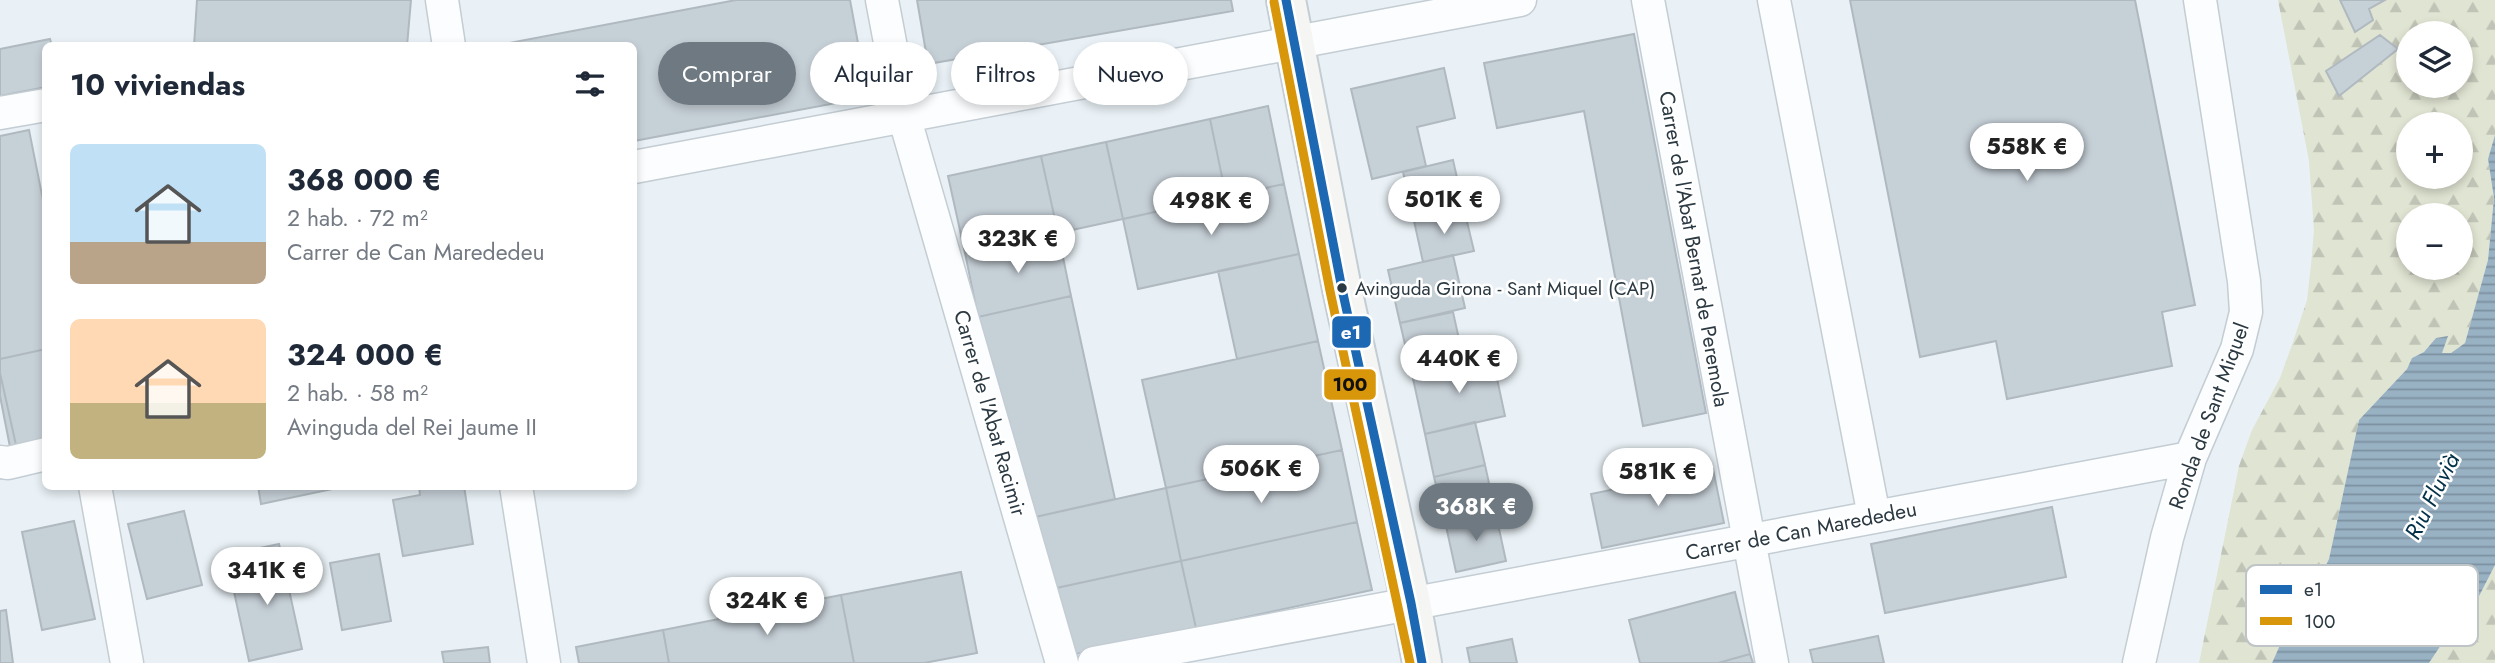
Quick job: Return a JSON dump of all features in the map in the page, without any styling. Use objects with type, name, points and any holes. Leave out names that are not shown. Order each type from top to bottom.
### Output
[{"type":"main road","points":[[1286,0],[1342,289],[1422,663]]},
{"type":"street","points":[[442,0],[448,42]]},
{"type":"street","name":"Carrer de l'Abat Racimir","points":[[882,0],[904,116],[1062,663]]},
{"type":"street","points":[[637,166],[1520,0]]},
{"type":"street","name":"Carrer de l'Abat Bernat de Peremola","points":[[1648,0],[1772,663]]},
{"type":"street","points":[[1774,0],[1874,516]]},
{"type":"street","name":"Ronda de Sant Miquel","points":[[2139,663],[2167,538],[2190,458],[2237,349],[2246,312],[2244,281],[2200,0]]},
{"type":"street","points":[[0,113],[42,106]]},
{"type":"street","points":[[0,461],[8,463],[42,455]]},
{"type":"street","name":"Carrer de Can Marededeu","points":[[1094,663],[2190,458]]},
{"type":"street","points":[[96,490],[127,663]]},
{"type":"street","points":[[517,490],[544,663]]},
{"type":"green space","points":[[2278,0],[2495,0],[2495,135],[2488,159],[2494,198],[2488,260],[2465,343],[2451,353],[2441,353],[2436,338],[2424,352],[2412,358],[2407,369],[2359,420],[2326,565],[2246,565],[2246,646],[2280,646],[2272,663],[2199,663],[2239,466],[2252,430],[2280,378],[2307,300],[2314,231],[2309,161]]},
{"type":"green space","points":[[2495,565],[2495,663],[2429,663],[2440,646],[2478,646],[2478,598]]},
{"type":"water","name":"Riu Fluvià","points":[[2495,135],[2495,565],[2478,598],[2478,565],[2326,565],[2359,420],[2407,369],[2412,358],[2424,352],[2436,338],[2448,336],[2442,353],[2451,353],[2465,343],[2488,260],[2494,198],[2488,159]]},
{"type":"water","points":[[2280,646],[2440,646],[2429,663],[2272,663]]},
{"type":"building","points":[[197,0],[411,0],[407,42],[194,42]]},
{"type":"building","points":[[736,0],[850,0],[858,42],[810,42],[810,105],[825,105],[637,140],[637,42],[514,42]]},
{"type":"building","points":[[917,0],[1231,0],[1233,11],[1055,42],[951,42],[951,60],[937,62],[937,42],[924,42]]},
{"type":"building","points":[[1850,0],[2135,0],[2195,305],[2162,312],[2172,366],[2007,399],[1996,341],[1920,357]]},
{"type":"building","points":[[2340,0],[2385,0],[2369,9],[2373,20],[2355,32]]},
{"type":"building","points":[[1634,34],[1706,413],[1643,426],[1584,111],[1497,128],[1484,63]]},
{"type":"building","points":[[2380,35],[2396,47],[2396,51],[2339,96],[2326,71]]},
{"type":"building","points":[[50,39],[51,42],[42,42],[42,88],[0,96],[0,49]]},
{"type":"building","points":[[1444,68],[1455,118],[1417,127],[1426,166],[1372,179],[1351,89]]},
{"type":"building","points":[[1268,106],[1284,184],[1226,196],[1210,119]]},
{"type":"building","points":[[1210,119],[1226,196],[1123,219],[1106,142]]},
{"type":"building","points":[[29,130],[42,195],[42,441],[10,447],[0,396],[0,136]]},
{"type":"building","points":[[1106,142],[1123,219],[1058,233],[1041,156]]},
{"type":"building","points":[[1041,156],[1058,233],[965,253],[948,176]]},
{"type":"building","points":[[1453,160],[1464,209],[1414,221],[1403,172]]},
{"type":"building","points":[[1284,184],[1299,254],[1138,289],[1123,219]]},
{"type":"building","points":[[1464,209],[1474,251],[1423,262],[1414,221]]},
{"type":"building","points":[[1058,233],[1071,296],[978,317],[965,253]]},
{"type":"building","points":[[1299,254],[1318,341],[1237,359],[1218,271]]},
{"type":"building","points":[[1453,255],[1465,308],[1400,323],[1388,270]]},
{"type":"building","points":[[1071,296],[1115,499],[1022,520],[978,317]]},
{"type":"building","points":[[1453,312],[1464,362],[1412,374],[1400,323]]},
{"type":"building","points":[[1318,341],[1342,450],[1166,488],[1142,380]]},
{"type":"building","points":[[42,350],[42,439],[16,445],[0,373],[0,359]]},
{"type":"building","points":[[1492,355],[1505,416],[1425,434],[1412,374]]},
{"type":"building","points":[[1475,422],[1485,465],[1434,477],[1425,434]]},
{"type":"building","points":[[1342,450],[1357,522],[1181,561],[1166,488]]},
{"type":"building","points":[[1485,465],[1496,515],[1446,526],[1434,477]]},
{"type":"building","points":[[1713,469],[1724,523],[1602,548],[1591,494]]},
{"type":"building","points":[[1166,488],[1181,561],[1038,592],[1022,520]]},
{"type":"building","points":[[259,490],[328,490],[261,504]]},
{"type":"building","points":[[419,490],[465,490],[473,544],[403,556],[393,500],[420,495]]},
{"type":"building","points":[[2052,507],[2066,577],[1885,613],[1871,544]]},
{"type":"building","points":[[184,511],[202,585],[147,599],[128,524]]},
{"type":"building","points":[[1496,515],[1506,561],[1456,572],[1446,526]]},
{"type":"building","points":[[74,521],[95,619],[42,630],[22,532]]},
{"type":"building","points":[[1357,522],[1372,590],[1196,628],[1181,561]]},
{"type":"building","points":[[279,544],[302,649],[249,661],[233,587],[253,582],[246,551]]},
{"type":"building","points":[[379,554],[391,621],[342,630],[330,563]]},
{"type":"building","points":[[1181,561],[1196,628],[1052,659],[1038,592]]},
{"type":"building","points":[[961,572],[977,653],[924,663],[854,663],[841,595]]},
{"type":"building","points":[[1735,592],[1750,654],[1718,663],[1640,663],[1629,620]]},
{"type":"building","points":[[841,595],[854,663],[669,663],[663,630]]},
{"type":"building","points":[[6,610],[13,663],[0,663],[0,611]]},
{"type":"building","points":[[663,630],[669,663],[579,663],[576,647]]},
{"type":"building","points":[[1878,636],[1884,663],[1813,663],[1810,650]]},
{"type":"building","points":[[1512,639],[1517,663],[1470,663],[1467,648]]},
{"type":"building","points":[[488,647],[490,663],[444,663],[442,652]]},
{"type":"building","points":[[1750,654],[1753,663],[1718,663]]},
{"type":"transit line","name":"e1","points":[[1286,0],[1342,289],[1422,663]]},
{"type":"transit line","name":"100","points":[[1274,2],[1330,291],[1410,663]]},
{"type":"place","name":"Avinguda Girona - Sant Miquel (CAP)","points":[[1342,288]]}]
